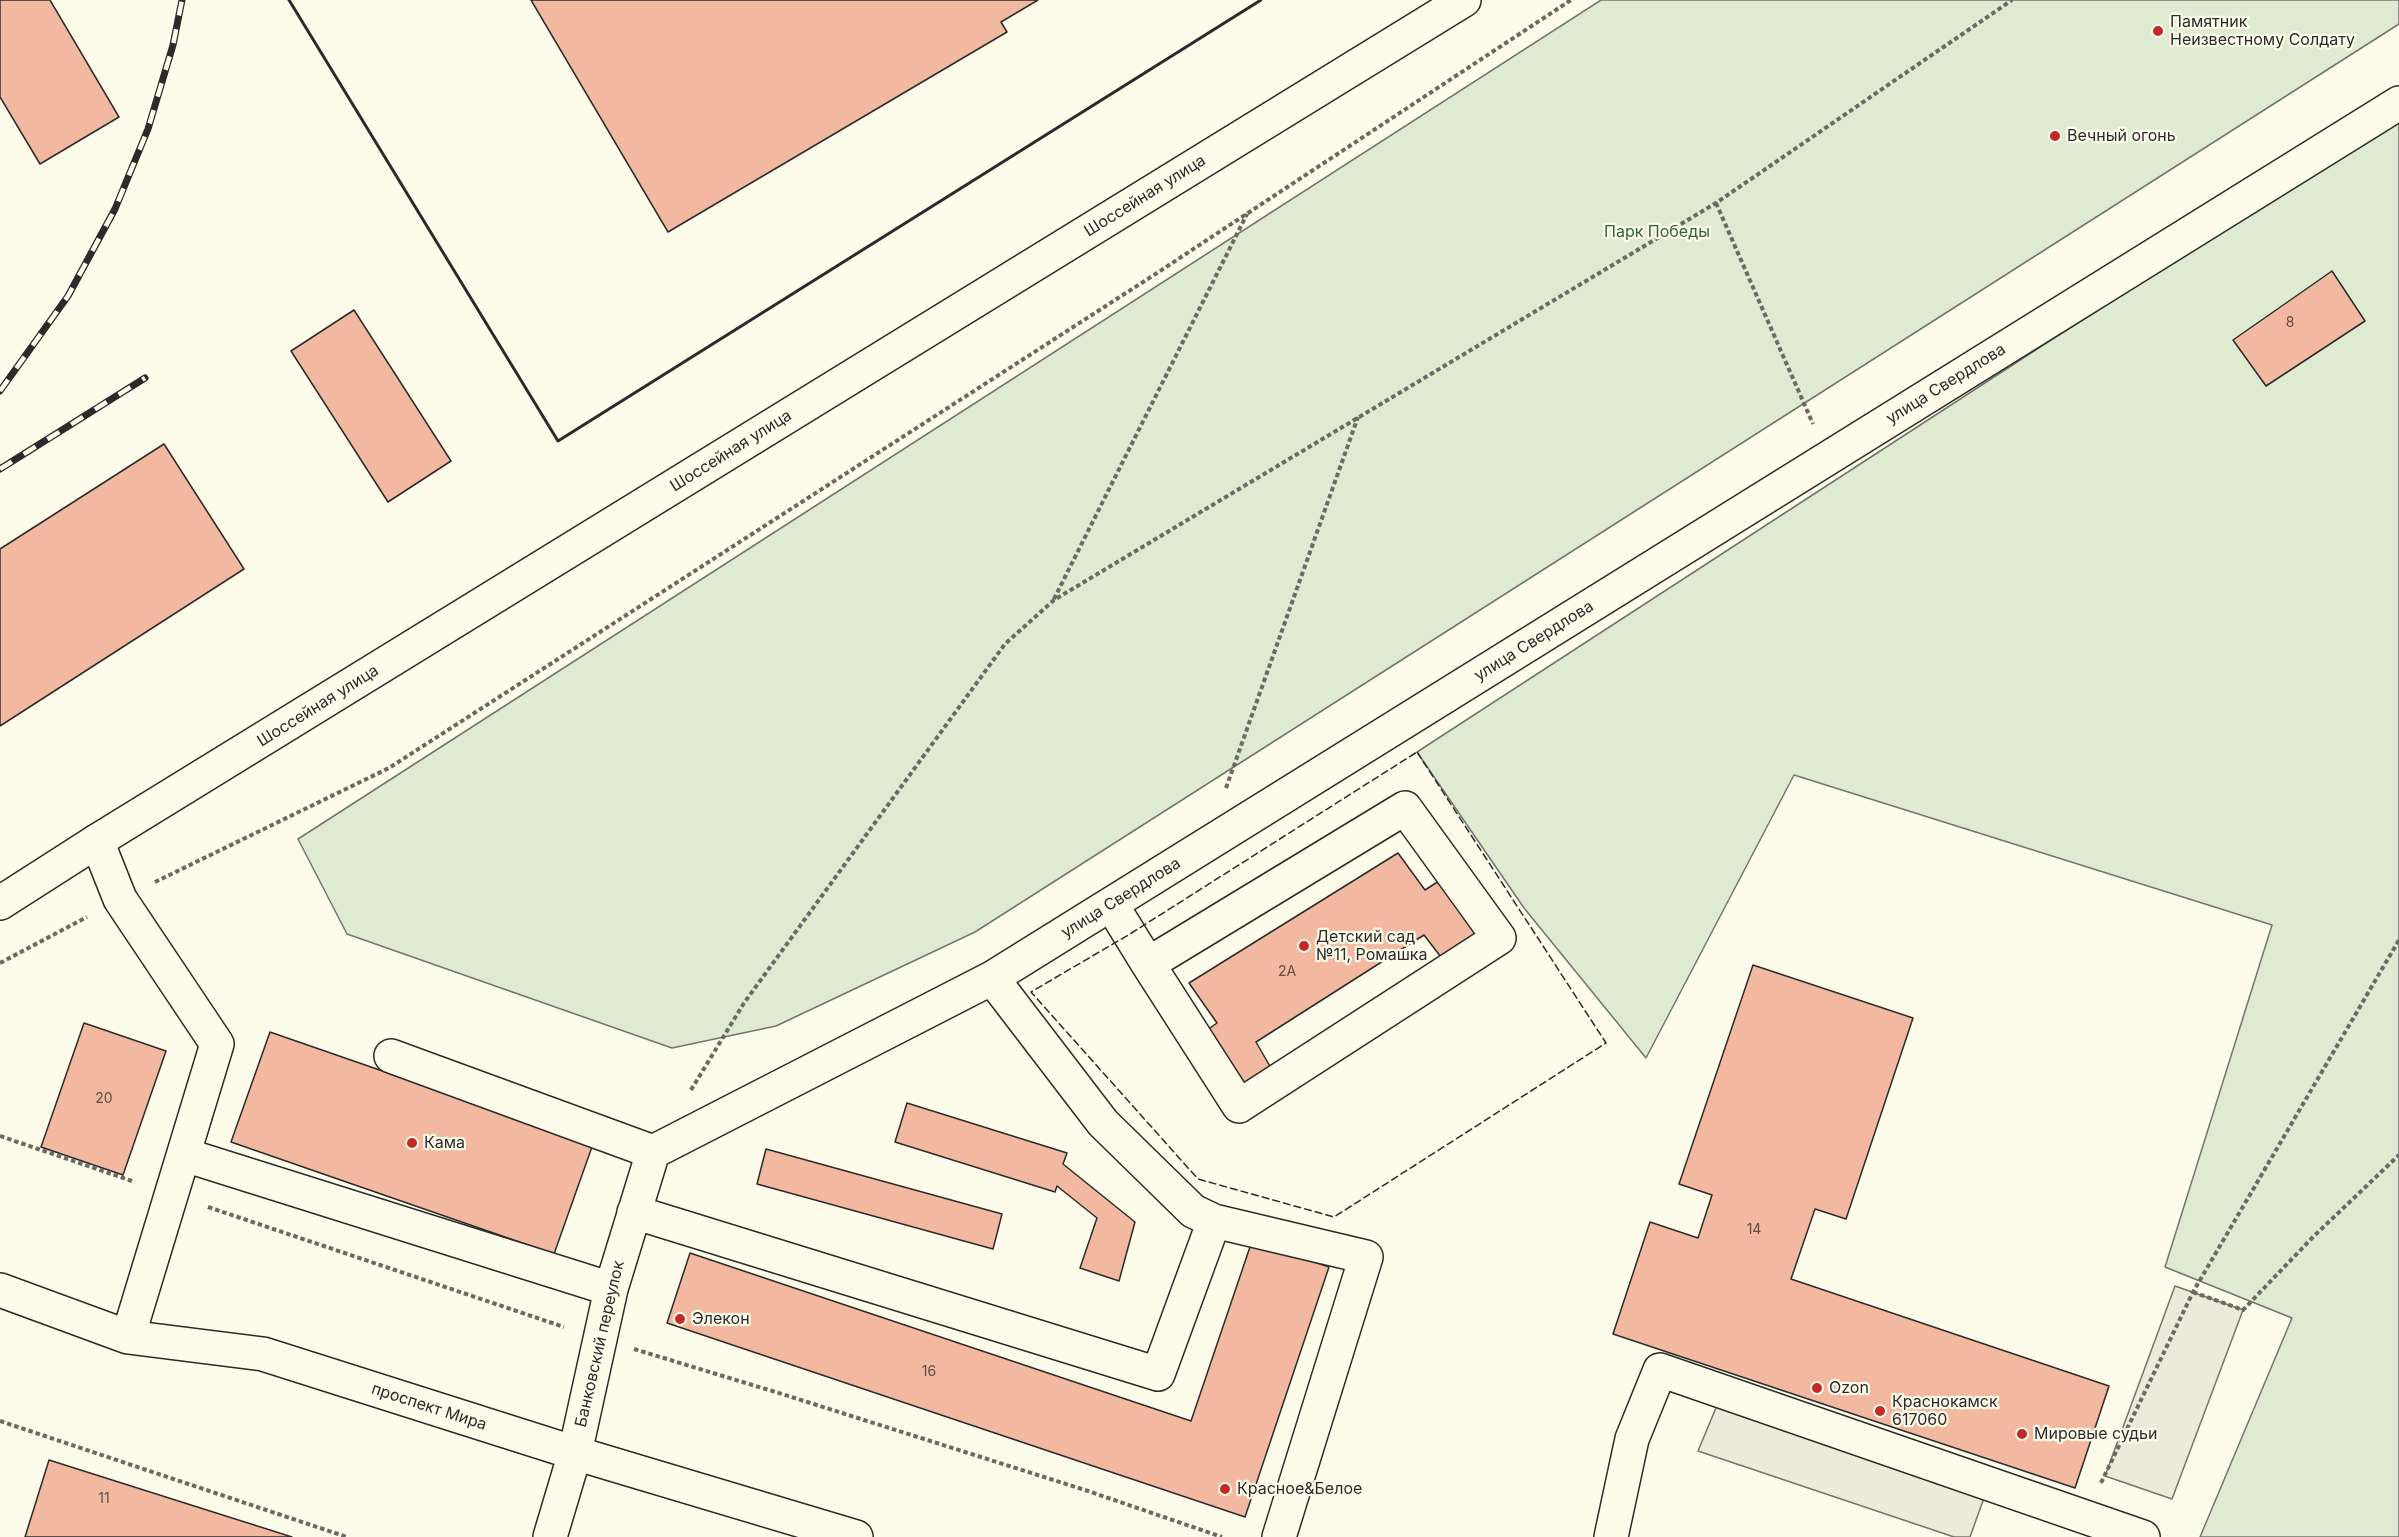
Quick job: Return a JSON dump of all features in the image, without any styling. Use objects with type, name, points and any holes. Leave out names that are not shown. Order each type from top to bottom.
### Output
[{"type":"street","name":"Шоссейная улица","points":[[0,903],[1464,0]]},
{"type":"street","name":"улица Свердлова","points":[[653,1152],[992,978],[2399,103]]},
{"type":"street","points":[[1112,904],[1148,964],[1239,1106],[1499,938],[1405,808],[1148,964]]},
{"type":"street","points":[[97,842],[120,899],[217,1044],[128,1336]]},
{"type":"street","points":[[992,978],[1103,1124],[1193,1211],[1214,1221],[1366,1257],[1279,1537]]},
{"type":"street","points":[[391,1056],[653,1152]]},
{"type":"street","name":"Банковский переулок","points":[[550,1537],[575,1453],[611,1289],[653,1152]]},
{"type":"street","points":[[185,1155],[611,1289]]},
{"type":"street","points":[[634,1212],[1158,1374],[1214,1221]]},
{"type":"street","name":"проспект Мира","points":[[0,1290],[128,1336],[263,1354],[575,1453],[856,1537]]},
{"type":"street","points":[[1611,1537],[1632,1439],[1660,1370],[2143,1537]]},
{"type":"path","points":[[0,963],[120,899],[389,768],[1247,214],[1571,0]]},
{"type":"path","points":[[689,1092],[744,1003],[1005,644],[1054,600],[1716,203],[2012,0]]},
{"type":"path","points":[[1716,203],[1827,458]]},
{"type":"path","points":[[1054,600],[1247,214]]},
{"type":"path","points":[[1226,789],[1358,417]]},
{"type":"path","points":[[2085,1517],[2193,1292],[2399,940]]},
{"type":"path","points":[[0,1136],[600,1339],[1085,1490],[1222,1537]]},
{"type":"path","points":[[2193,1292],[2242,1311],[2313,1237],[2399,1155]]},
{"type":"path","points":[[0,1421],[347,1537]]},
{"type":"green space","name":"Парк Победы","points":[[1601,0],[2399,0],[2399,24],[975,932],[776,1026],[672,1048],[347,934],[298,839]]},
{"type":"green space","points":[[2399,119],[2399,1537],[2200,1537],[2292,1318],[2165,1267],[2272,925],[1794,775],[1646,1058],[1524,908],[1417,752],[2051,340]]},
{"type":"shaded area","points":[[2175,1286],[2243,1310],[2172,1499],[2105,1476]]},
{"type":"shaded area","points":[[1718,1403],[1985,1495],[1970,1537],[1954,1537],[1698,1451]]},
{"type":"building","points":[[0,0],[50,0],[119,117],[40,164],[0,97]]},
{"type":"building","points":[[531,0],[1038,0],[1001,22],[1007,32],[668,232]]},
{"type":"building","points":[[2332,271],[2365,321],[2266,386],[2233,340]]},
{"type":"building","points":[[354,310],[451,461],[388,502],[291,351]]},
{"type":"building","points":[[164,444],[244,569],[0,726],[0,549]]},
{"type":"building","points":[[1398,853],[1425,890],[1439,881],[1479,939],[1444,961],[1424,935],[1256,1042],[1271,1068],[1246,1085],[1207,1030],[1217,1023],[1189,983]]},
{"type":"building","points":[[1753,965],[1913,1018],[1846,1219],[1815,1209],[1791,1279],[2109,1386],[2075,1488],[1613,1334],[1650,1222],[1698,1238],[1712,1195],[1679,1184]]},
{"type":"building","points":[[84,1023],[166,1051],[123,1175],[41,1147]]},
{"type":"building","name":"Кама","points":[[270,1032],[593,1144],[554,1254],[231,1142]]},
{"type":"building","points":[[907,1103],[1067,1153],[1063,1164],[1135,1222],[1119,1281],[1080,1268],[1097,1218],[1057,1186],[1055,1192],[895,1142]]},
{"type":"building","points":[[766,1149],[1002,1214],[993,1249],[757,1184]]},
{"type":"building","points":[[1252,1241],[1329,1267],[1245,1517],[667,1323],[690,1253],[1191,1421]]},
{"type":"building","points":[[49,1460],[292,1537],[25,1537]]},
{"type":"railway","points":[[0,391],[68,296],[115,209],[148,129],[173,45],[182,0]]},
{"type":"railway","points":[[0,469],[145,378]]},
{"type":"fence","points":[[1417,752],[1606,1043],[1334,1217],[1198,1179],[1031,992],[1130,934],[1417,752]]},
{"type":"wall","points":[[289,0],[558,441],[1261,0]]},
{"type":"place","name":"Памятник Неизвестному Солдату","points":[[2158,31]]},
{"type":"place","name":"Вечный огонь","points":[[2055,136]]},
{"type":"place","name":"Детский сад №11, Ромашка","points":[[1304,946]]},
{"type":"place","name":"Кама","points":[[412,1143]]},
{"type":"place","name":"Элекон","points":[[680,1319]]},
{"type":"place","name":"Ozon","points":[[1817,1388]]},
{"type":"place","name":"Краснокамск 617060","points":[[1880,1411]]},
{"type":"place","name":"Мировые судьи","points":[[2022,1434]]},
{"type":"place","name":"Красное&Белое","points":[[1225,1489]]}]
